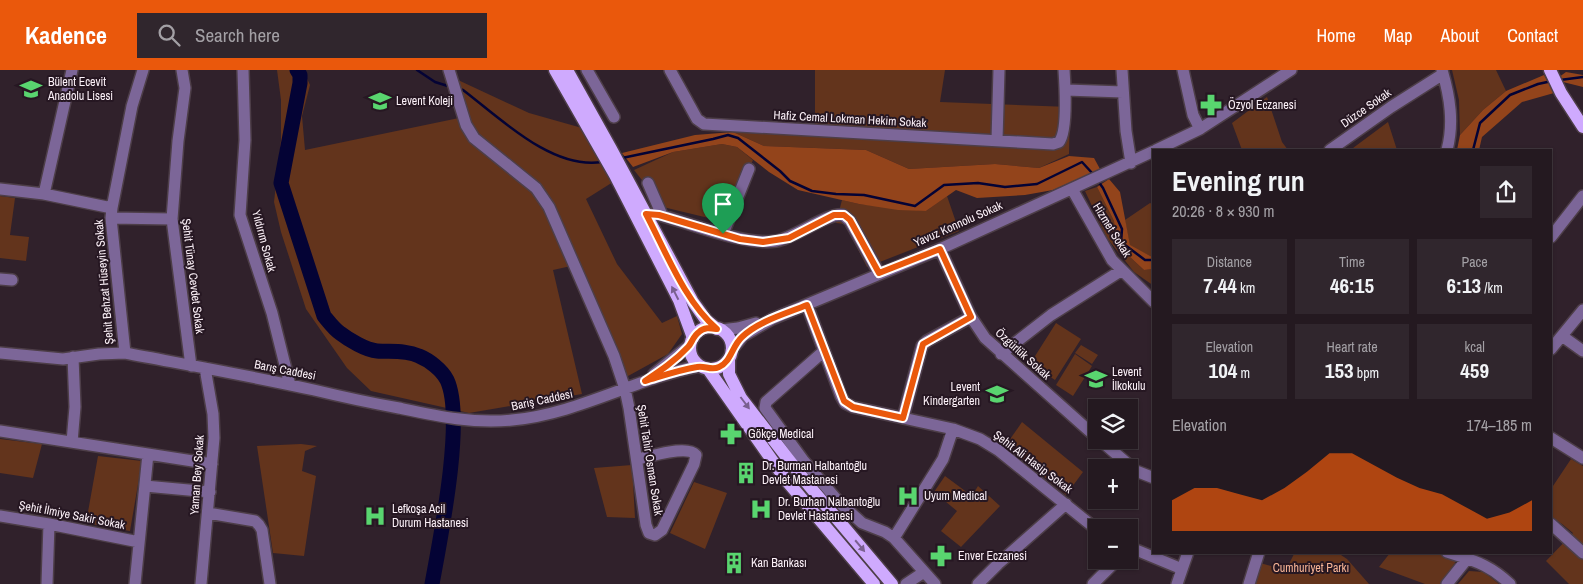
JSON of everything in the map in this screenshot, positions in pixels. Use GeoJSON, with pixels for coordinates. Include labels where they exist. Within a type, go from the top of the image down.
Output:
{"type":"FeatureCollection","features":[{"type":"Feature","properties":{"kind":"main road"},"geometry":{"type":"LineString","coordinates":[[556,70],[620,175],[679,300],[692,341],[692,357],[704,367],[786,480],[874,584]]}},
{"type":"Feature","properties":{"kind":"main road"},"geometry":{"type":"LineString","coordinates":[[567,70],[606,150]]}},
{"type":"Feature","properties":{"kind":"main road"},"geometry":{"type":"LineString","coordinates":[[1550,70],[1561,93],[1583,127]]}},
{"type":"Feature","properties":{"kind":"main road"},"geometry":{"type":"LineString","coordinates":[[620,175],[646,214],[693,302],[706,320],[729,339],[729,374],[741,398],[811,488],[892,584]]}},
{"type":"Feature","properties":{"kind":"main road"},"geometry":{"type":"LineString","coordinates":[[692,341],[704,329],[719,329]]}},
{"type":"Feature","properties":{"kind":"main road"},"geometry":{"type":"LineString","coordinates":[[704,367],[720,367],[730,355]]}},
{"type":"Feature","properties":{"kind":"street"},"geometry":{"type":"LineString","coordinates":[[44,194],[72,70]]}},
{"type":"Feature","properties":{"kind":"street","name":"Şehit Behzat Hüseyin Sokak"},"geometry":{"type":"LineString","coordinates":[[125,353],[112,213],[132,106],[143,70]]}},
{"type":"Feature","properties":{"kind":"street","name":"Şehit Tünay Cevdet Sokak"},"geometry":{"type":"LineString","coordinates":[[182,70],[185,88],[178,141],[172,219],[191,366]]}},
{"type":"Feature","properties":{"kind":"street","name":"Yıldırım Sokak"},"geometry":{"type":"LineString","coordinates":[[243,70],[245,140],[240,215],[272,313],[290,385]]}},
{"type":"Feature","properties":{"kind":"street"},"geometry":{"type":"LineString","coordinates":[[587,70],[614,117]]}},
{"type":"Feature","properties":{"kind":"street","name":"Hafiz Cemal Lokman Hekim Sokak"},"geometry":{"type":"LineString","coordinates":[[670,70],[697,119],[704,124],[1053,144],[1059,142],[1064,133],[1066,90]]}},
{"type":"Feature","properties":{"kind":"street"},"geometry":{"type":"LineString","coordinates":[[995,70],[997,140]]}},
{"type":"Feature","properties":{"kind":"street"},"geometry":{"type":"LineString","coordinates":[[1064,70],[1066,90],[1123,92]]}},
{"type":"Feature","properties":{"kind":"street"},"geometry":{"type":"LineString","coordinates":[[1122,70],[1126,131],[1131,162]]}},
{"type":"Feature","properties":{"kind":"street"},"geometry":{"type":"LineString","coordinates":[[1183,70],[1194,115],[1200,129]]}},
{"type":"Feature","properties":{"kind":"street","name":"Yavuz Konnolu Sokak"},"geometry":{"type":"LineString","coordinates":[[1159,149],[1200,129],[1291,70]]}},
{"type":"Feature","properties":{"kind":"street"},"geometry":{"type":"LineString","coordinates":[[1442,72],[1449,98],[1451,118],[1447,149]]}},
{"type":"Feature","properties":{"kind":"street","name":"Düzce Sokak"},"geometry":{"type":"LineString","coordinates":[[1331,149],[1442,72]]}},
{"type":"Feature","properties":{"kind":"street","name":"Şehit Tahir Osman Sokak"},"geometry":{"type":"LineString","coordinates":[[451,75],[466,125],[474,138],[536,188],[549,207],[614,356],[625,389],[646,525],[650,534],[656,535],[662,530],[694,464],[696,456],[694,452],[684,450],[637,460]]}},
{"type":"Feature","properties":{"kind":"street","name":"Yavuz Konnolu Sokak"},"geometry":{"type":"LineString","coordinates":[[719,329],[738,328],[772,319],[807,305],[879,273],[940,249],[1152,152]]}},
{"type":"Feature","properties":{"kind":"street"},"geometry":{"type":"LineString","coordinates":[[723,234],[749,169]]}},
{"type":"Feature","properties":{"kind":"street"},"geometry":{"type":"LineString","coordinates":[[648,183],[662,216]]}},
{"type":"Feature","properties":{"kind":"street","name":"Şehit Behzat Hüseyin Sokak"},"geometry":{"type":"LineString","coordinates":[[0,189],[44,194],[112,213]]}},
{"type":"Feature","properties":{"kind":"street","name":"Hizmet Sokak"},"geometry":{"type":"LineString","coordinates":[[1072,189],[1108,255],[1152,300]]}},
{"type":"Feature","properties":{"kind":"street"},"geometry":{"type":"LineString","coordinates":[[1552,235],[1583,196]]}},
{"type":"Feature","properties":{"kind":"street"},"geometry":{"type":"LineString","coordinates":[[112,213],[172,219]]}},
{"type":"Feature","properties":{"kind":"street"},"geometry":{"type":"LineString","coordinates":[[646,214],[662,216],[750,241],[774,242],[794,236],[834,215],[842,214],[850,220],[879,273]]}},
{"type":"Feature","properties":{"kind":"street","name":"Özgürlük Sokak"},"geometry":{"type":"LineString","coordinates":[[940,249],[971,317],[984,338],[1088,430]]}},
{"type":"Feature","properties":{"kind":"street"},"geometry":{"type":"LineString","coordinates":[[1001,354],[1052,315],[1122,270]]}},
{"type":"Feature","properties":{"kind":"street"},"geometry":{"type":"LineString","coordinates":[[0,279],[12,280]]}},
{"type":"Feature","properties":{"kind":"street","name":"Şehit Ali Hasip Sokak"},"geometry":{"type":"LineString","coordinates":[[807,305],[841,396],[847,405],[953,429],[973,436],[993,446],[1088,522]]}},
{"type":"Feature","properties":{"kind":"street"},"geometry":{"type":"LineString","coordinates":[[1552,348],[1583,310]]}},
{"type":"Feature","properties":{"kind":"street"},"geometry":{"type":"LineString","coordinates":[[903,418],[923,344],[971,317]]}},
{"type":"Feature","properties":{"kind":"street","name":"Yavuz Konnolu Sokak"},"geometry":{"type":"LineString","coordinates":[[730,355],[743,336],[772,319]]}},
{"type":"Feature","properties":{"kind":"street"},"geometry":{"type":"LineString","coordinates":[[1562,336],[1583,351]]}},
{"type":"Feature","properties":{"kind":"street","name":"Bariş Caddesi"},"geometry":{"type":"LineString","coordinates":[[645,381],[670,363],[692,341]]}},
{"type":"Feature","properties":{"kind":"street"},"geometry":{"type":"LineString","coordinates":[[824,351],[766,402],[765,408],[803,460],[838,501],[862,523],[885,532],[894,538],[935,584]]}},
{"type":"Feature","properties":{"kind":"street","name":"Barış Caddesi"},"geometry":{"type":"LineString","coordinates":[[0,353],[63,358],[125,353],[440,417]]}},
{"type":"Feature","properties":{"kind":"street"},"geometry":{"type":"LineString","coordinates":[[72,442],[75,407],[73,357]]}},
{"type":"Feature","properties":{"kind":"street","name":"Bariş Caddesi"},"geometry":{"type":"LineString","coordinates":[[440,417],[469,421],[512,420],[537,417],[579,406],[680,370],[704,367]]}},
{"type":"Feature","properties":{"kind":"street","name":"Yaman Bey Sokak"},"geometry":{"type":"LineString","coordinates":[[201,584],[210,492],[214,424],[205,368]]}},
{"type":"Feature","properties":{"kind":"street"},"geometry":{"type":"LineString","coordinates":[[894,538],[943,460],[953,429]]}},
{"type":"Feature","properties":{"kind":"street"},"geometry":{"type":"LineString","coordinates":[[0,431],[212,464]]}},
{"type":"Feature","properties":{"kind":"street"},"geometry":{"type":"LineString","coordinates":[[1552,439],[1583,458]]}},
{"type":"Feature","properties":{"kind":"street"},"geometry":{"type":"LineString","coordinates":[[1110,449],[1136,471],[1152,476]]}},
{"type":"Feature","properties":{"kind":"street"},"geometry":{"type":"LineString","coordinates":[[135,584],[148,454]]}},
{"type":"Feature","properties":{"kind":"street"},"geometry":{"type":"LineString","coordinates":[[145,486],[210,492]]}},
{"type":"Feature","properties":{"kind":"street"},"geometry":{"type":"LineString","coordinates":[[978,584],[1066,504]]}},
{"type":"Feature","properties":{"kind":"street"},"geometry":{"type":"LineString","coordinates":[[208,513],[252,521],[259,525],[270,584]]}},
{"type":"Feature","properties":{"kind":"street","name":"Şehit İlmiye Sakir Sokak"},"geometry":{"type":"LineString","coordinates":[[0,516],[139,542]]}},
{"type":"Feature","properties":{"kind":"street"},"geometry":{"type":"LineString","coordinates":[[48,584],[49,524]]}},
{"type":"Feature","properties":{"kind":"street"},"geometry":{"type":"LineString","coordinates":[[1552,525],[1583,553]]}},
{"type":"Feature","properties":{"kind":"street"},"geometry":{"type":"LineString","coordinates":[[1138,552],[1182,569]]}},
{"type":"Feature","properties":{"kind":"street"},"geometry":{"type":"LineString","coordinates":[[1177,584],[1187,554]]}},
{"type":"Feature","properties":{"kind":"street"},"geometry":{"type":"LineString","coordinates":[[1249,584],[1258,554]]}},
{"type":"Feature","properties":{"kind":"street"},"geometry":{"type":"LineString","coordinates":[[1453,554],[1492,568],[1510,584]]}},
{"type":"Feature","properties":{"kind":"street"},"geometry":{"type":"LineString","coordinates":[[1447,584],[1467,559]]}},
{"type":"Feature","properties":{"kind":"street"},"geometry":{"type":"LineString","coordinates":[[1093,584],[1109,569]]}},
{"type":"Feature","properties":{"kind":"street"},"geometry":{"type":"LineString","coordinates":[[906,584],[924,572]]}},
{"type":"Feature","properties":{"kind":"green space"},"geometry":{"type":"Polygon","coordinates":[[[277,70],[303,70],[310,85],[302,116],[305,150],[459,118],[458,80],[529,113],[582,128],[613,182],[586,199],[617,264],[662,323],[677,316],[682,334],[668,354],[619,381],[571,266],[553,270],[582,394],[469,413],[371,391],[347,368],[306,309],[281,232],[274,202],[281,140],[281,100],[277,70]]]}},
{"type":"Feature","properties":{"kind":"green space"},"geometry":{"type":"Polygon","coordinates":[[[815,70],[945,70],[940,102],[1070,107],[1069,154],[1039,168],[995,164],[909,169],[866,150],[764,146],[733,132],[815,135],[815,70]]]}},
{"type":"Feature","properties":{"kind":"green space"},"geometry":{"type":"Polygon","coordinates":[[[1452,70],[1496,70],[1506,91],[1483,110],[1460,135],[1459,100],[1452,70]]]}},
{"type":"Feature","properties":{"kind":"green space"},"geometry":{"type":"Polygon","coordinates":[[[1267,97],[1282,142],[1287,149],[1242,149],[1232,123],[1267,97]]]}},
{"type":"Feature","properties":{"kind":"green space"},"geometry":{"type":"Polygon","coordinates":[[[1388,122],[1397,149],[1354,149],[1388,122]]]}},
{"type":"Feature","properties":{"kind":"green space"},"geometry":{"type":"Polygon","coordinates":[[[722,144],[737,147],[753,160],[725,222],[663,207],[634,170],[673,152],[722,144]]]}},
{"type":"Feature","properties":{"kind":"green space"},"geometry":{"type":"Polygon","coordinates":[[[1097,187],[1114,221],[1117,245],[1144,270],[1152,269],[1152,285],[1134,272],[1107,238],[1085,191],[1097,187]]]}},
{"type":"Feature","properties":{"kind":"green space"},"geometry":{"type":"Polygon","coordinates":[[[0,196],[15,198],[10,235],[29,237],[26,261],[0,258],[0,196]]]}},
{"type":"Feature","properties":{"kind":"green space"},"geometry":{"type":"Polygon","coordinates":[[[947,196],[959,231],[867,267],[845,224],[836,223],[842,200],[859,204],[926,211],[947,196]]]}},
{"type":"Feature","properties":{"kind":"green space"},"geometry":{"type":"Polygon","coordinates":[[[1150,203],[1152,204],[1152,257],[1130,246],[1125,220],[1150,203]]]}},
{"type":"Feature","properties":{"kind":"green space"},"geometry":{"type":"Polygon","coordinates":[[[1056,323],[1081,339],[1055,380],[1030,364],[1056,323]]]}},
{"type":"Feature","properties":{"kind":"green space"},"geometry":{"type":"Polygon","coordinates":[[[1081,345],[1098,355],[1092,364],[1075,353],[1081,345]]]}},
{"type":"Feature","properties":{"kind":"green space"},"geometry":{"type":"Polygon","coordinates":[[[1075,354],[1092,366],[1073,396],[1056,385],[1075,354]]]}},
{"type":"Feature","properties":{"kind":"green space"},"geometry":{"type":"Polygon","coordinates":[[[1022,422],[1083,472],[1066,495],[1006,445],[1022,422]]]}},
{"type":"Feature","properties":{"kind":"green space"},"geometry":{"type":"Polygon","coordinates":[[[0,439],[42,444],[33,478],[0,473],[0,439]]]}},
{"type":"Feature","properties":{"kind":"green space"},"geometry":{"type":"Polygon","coordinates":[[[301,444],[317,446],[305,451],[302,471],[316,476],[304,556],[273,553],[257,446],[301,444]]]}},
{"type":"Feature","properties":{"kind":"green space"},"geometry":{"type":"Polygon","coordinates":[[[98,456],[142,461],[130,531],[86,523],[98,456]]]}},
{"type":"Feature","properties":{"kind":"green space"},"geometry":{"type":"Polygon","coordinates":[[[1571,459],[1583,466],[1583,584],[1569,584],[1546,561],[1573,533],[1552,518],[1553,486],[1571,459]]]}},
{"type":"Feature","properties":{"kind":"green space"},"geometry":{"type":"Polygon","coordinates":[[[632,465],[635,518],[607,517],[594,468],[632,465]]]}},
{"type":"Feature","properties":{"kind":"green space"},"geometry":{"type":"Polygon","coordinates":[[[945,476],[972,496],[978,486],[1000,506],[961,547],[941,531],[957,511],[934,492],[945,476]]]}},
{"type":"Feature","properties":{"kind":"green space"},"geometry":{"type":"Polygon","coordinates":[[[694,482],[727,493],[705,549],[670,533],[694,482]]]}},
{"type":"Feature","properties":{"kind":"green space","name":"Cumhuriyet Parkı"},"geometry":{"type":"Polygon","coordinates":[[[1294,554],[1340,554],[1347,559],[1369,584],[1254,584],[1260,563],[1286,570],[1294,554]]]}},
{"type":"Feature","properties":{"kind":"green space"},"geometry":{"type":"Polygon","coordinates":[[[1389,554],[1461,554],[1440,584],[1425,584],[1379,567],[1389,554]]]}},
{"type":"Feature","properties":{"kind":"green space"},"geometry":{"type":"Polygon","coordinates":[[[1469,571],[1484,572],[1499,584],[1458,584],[1469,571]]]}},
{"type":"Feature","properties":{"kind":"shaded area"},"geometry":{"type":"Polygon","coordinates":[[[1566,72],[1583,75],[1583,87],[1555,80],[1566,72]]]}},
{"type":"Feature","properties":{"kind":"shaded area"},"geometry":{"type":"Polygon","coordinates":[[[1544,75],[1554,93],[1522,102],[1482,137],[1479,149],[1457,149],[1460,135],[1483,110],[1506,91],[1544,75]]]}},
{"type":"Feature","properties":{"kind":"shaded area"},"geometry":{"type":"Polygon","coordinates":[[[733,132],[764,146],[866,150],[909,169],[995,164],[1039,168],[1069,156],[1094,158],[1100,169],[1053,190],[1025,195],[977,198],[956,190],[926,211],[898,210],[859,204],[798,190],[769,172],[737,147],[722,144],[673,152],[633,167],[622,153],[695,135],[733,132]]]}},
{"type":"Feature","properties":{"kind":"shaded area"},"geometry":{"type":"Polygon","coordinates":[[[1109,179],[1120,192],[1130,245],[1152,257],[1152,269],[1144,270],[1117,245],[1114,221],[1097,187],[1109,179]]]}},
{"type":"Feature","properties":{"kind":"waterway"},"geometry":{"type":"LineString","coordinates":[[297,70],[300,75],[300,83],[281,183],[324,316],[348,339],[363,347],[377,351],[409,353],[427,360],[445,376],[452,398],[452,450],[449,480],[432,584]]}},
{"type":"Feature","properties":{"kind":"waterway"},"geometry":{"type":"LineString","coordinates":[[417,70],[435,82],[451,87]]}},
{"type":"Feature","properties":{"kind":"waterway"},"geometry":{"type":"LineString","coordinates":[[1560,80],[1583,77]]}},
{"type":"Feature","properties":{"kind":"waterway"},"geometry":{"type":"LineString","coordinates":[[1473,149],[1480,123],[1510,95],[1538,84],[1552,81]]}},
{"type":"Feature","properties":{"kind":"waterway"},"geometry":{"type":"LineString","coordinates":[[459,89],[463,90],[528,140],[546,150],[564,158],[583,162],[602,162]]}},
{"type":"Feature","properties":{"kind":"waterway"},"geometry":{"type":"LineString","coordinates":[[622,158],[728,135],[738,138],[790,181],[812,191],[864,195],[915,206],[944,185],[978,183],[1005,187],[1037,184],[1082,162],[1093,174]]}},
{"type":"Feature","properties":{"kind":"waterway"},"geometry":{"type":"LineString","coordinates":[[1098,181],[1122,229],[1121,242],[1145,260],[1152,260]]}},
{"type":"Feature","properties":{"kind":"place","name":"Bülent Ecevit Anadolu Lisesi"},"geometry":{"type":"Point","coordinates":[31,89]}},
{"type":"Feature","properties":{"kind":"place","name":"Levent Koleji"},"geometry":{"type":"Point","coordinates":[380,101]}},
{"type":"Feature","properties":{"kind":"place","name":"Özyol Eczanesi"},"geometry":{"type":"Point","coordinates":[1211,105]}},
{"type":"Feature","properties":{"kind":"place","name":"Levent İlkokulu"},"geometry":{"type":"Point","coordinates":[1096,379]}},
{"type":"Feature","properties":{"kind":"place","name":"Levent Kindergarten"},"geometry":{"type":"Point","coordinates":[997,394]}},
{"type":"Feature","properties":{"kind":"place","name":"Gökçe Medical"},"geometry":{"type":"Point","coordinates":[731,434]}},
{"type":"Feature","properties":{"kind":"place","name":"Dr. Burman Halbantoğlu Devlet Mastanesi"},"geometry":{"type":"Point","coordinates":[746,473]}},
{"type":"Feature","properties":{"kind":"place","name":"Uyum Medical"},"geometry":{"type":"Point","coordinates":[908,496]}},
{"type":"Feature","properties":{"kind":"place","name":"Dr. Burhan Nalbantoğlu Devlet Hastanesi"},"geometry":{"type":"Point","coordinates":[761,509]}},
{"type":"Feature","properties":{"kind":"place","name":"Lefkoşa Acil Durum Hastanesi"},"geometry":{"type":"Point","coordinates":[375,516]}},
{"type":"Feature","properties":{"kind":"place","name":"Enver Eczanesi"},"geometry":{"type":"Point","coordinates":[941,556]}},
{"type":"Feature","properties":{"kind":"place","name":"Kan Bankası"},"geometry":{"type":"Point","coordinates":[734,563]}},
{"type":"Feature","properties":{"kind":"route"},"geometry":{"type":"LineString","coordinates":[[646,214],[659,215],[723,234],[750,241],[774,242],[794,236],[834,215],[844,215],[850,220],[879,273],[940,249],[971,317],[923,344],[903,418],[847,405],[841,396],[807,305],[754,328],[739,340],[731,351],[729,359],[720,367],[708,369],[700,366],[645,381],[681,354],[690,345],[697,332],[710,328],[717,329],[706,320],[693,302],[646,214]]}}]}
